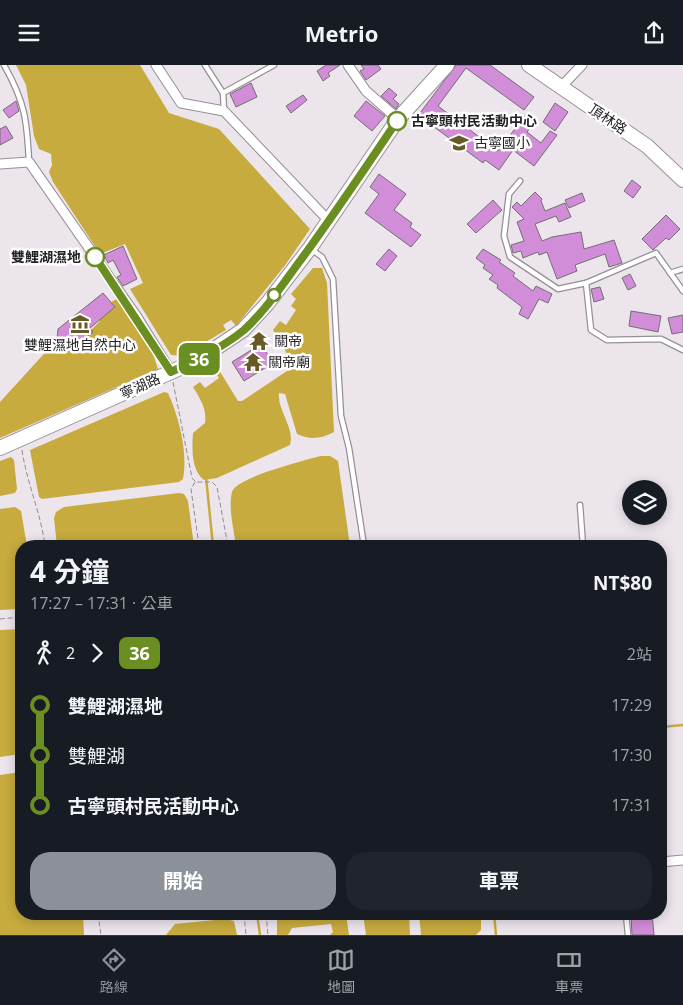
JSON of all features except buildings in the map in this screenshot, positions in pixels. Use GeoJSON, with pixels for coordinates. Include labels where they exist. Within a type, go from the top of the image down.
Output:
{"type":"FeatureCollection","features":[{"type":"Feature","properties":{"kind":"main road","name":"寧湖路"},"geometry":{"type":"LineString","coordinates":[[0,448],[171,372],[212,352],[243,330],[267,304],[310,248],[398,119],[447,65]]}},
{"type":"Feature","properties":{"kind":"main road","name":"頂林路"},"geometry":{"type":"LineString","coordinates":[[528,65],[648,146],[683,180]]}},
{"type":"Feature","properties":{"kind":"street"},"geometry":{"type":"LineString","coordinates":[[156,65],[181,103],[224,111],[329,221]]}},
{"type":"Feature","properties":{"kind":"street"},"geometry":{"type":"LineString","coordinates":[[348,65],[366,91],[398,119]]}},
{"type":"Feature","properties":{"kind":"street"},"geometry":{"type":"LineString","coordinates":[[561,87],[582,65]]}},
{"type":"Feature","properties":{"kind":"street"},"geometry":{"type":"LineString","coordinates":[[0,164],[30,162],[137,317],[171,372]]}},
{"type":"Feature","properties":{"kind":"street"},"geometry":{"type":"LineString","coordinates":[[667,861],[683,860]]}},
{"type":"Feature","properties":{"kind":"lane"},"geometry":{"type":"LineString","coordinates":[[4,65],[19,91],[27,123],[30,162]]}},
{"type":"Feature","properties":{"kind":"lane"},"geometry":{"type":"LineString","coordinates":[[205,65],[223,93],[224,111]]}},
{"type":"Feature","properties":{"kind":"lane"},"geometry":{"type":"LineString","coordinates":[[223,93],[274,65]]}},
{"type":"Feature","properties":{"kind":"lane"},"geometry":{"type":"LineString","coordinates":[[520,181],[509,194],[504,236],[510,257],[558,289],[586,283],[656,253],[683,291]]}},
{"type":"Feature","properties":{"kind":"lane"},"geometry":{"type":"LineString","coordinates":[[310,248],[322,257],[332,279],[341,416],[349,447],[363,540]]}},
{"type":"Feature","properties":{"kind":"lane"},"geometry":{"type":"LineString","coordinates":[[670,273],[683,269]]}},
{"type":"Feature","properties":{"kind":"lane"},"geometry":{"type":"LineString","coordinates":[[586,283],[591,330],[607,340],[661,339],[683,350]]}},
{"type":"Feature","properties":{"kind":"lane"},"geometry":{"type":"LineString","coordinates":[[580,505],[583,540]]}},
{"type":"Feature","properties":{"kind":"lane"},"geometry":{"type":"LineString","coordinates":[[627,920],[628,935]]}},
{"type":"Feature","properties":{"kind":"path"},"geometry":{"type":"LineString","coordinates":[[171,372],[192,478],[196,482],[214,483],[219,492],[227,540]]}},
{"type":"Feature","properties":{"kind":"path"},"geometry":{"type":"LineString","coordinates":[[20,439],[27,481],[41,521],[44,540]]}},
{"type":"Feature","properties":{"kind":"path"},"geometry":{"type":"LineString","coordinates":[[196,482],[191,489],[198,540]]}},
{"type":"Feature","properties":{"kind":"path"},"geometry":{"type":"LineString","coordinates":[[0,619],[15,618]]}},
{"type":"Feature","properties":{"kind":"path"},"geometry":{"type":"LineString","coordinates":[[99,920],[101,935]]}},
{"type":"Feature","properties":{"kind":"path"},"geometry":{"type":"LineString","coordinates":[[245,920],[246,935]]}},
{"type":"Feature","properties":{"kind":"path"},"geometry":{"type":"LineString","coordinates":[[267,920],[268,935]]}},
{"type":"Feature","properties":{"kind":"shaded area"},"geometry":{"type":"Polygon","coordinates":[[[16,65],[140,65],[169,113],[219,129],[310,229],[286,264],[236,326],[231,320],[223,325],[226,330],[182,356],[171,355],[130,289],[143,283],[125,244],[100,254],[53,182],[49,172],[52,165],[51,154],[39,149],[34,136],[26,85],[16,65]]]}},
{"type":"Feature","properties":{"kind":"shaded area"},"geometry":{"type":"Polygon","coordinates":[[[313,268],[322,268],[327,283],[334,432],[316,438],[297,434],[285,394],[279,393],[279,400],[290,432],[290,445],[217,478],[204,480],[197,471],[192,445],[193,433],[205,423],[205,413],[193,387],[200,382],[205,388],[219,378],[215,372],[219,370],[238,401],[242,401],[290,369],[293,364],[273,330],[280,321],[286,325],[296,310],[291,306],[296,299],[291,294],[313,268]]]}},
{"type":"Feature","properties":{"kind":"shaded area"},"geometry":{"type":"Polygon","coordinates":[[[117,299],[153,354],[158,369],[0,438],[0,402],[53,344],[56,342],[56,349],[76,351],[77,344],[100,321],[99,319],[114,306],[111,302],[117,299]]]}},
{"type":"Feature","properties":{"kind":"shaded area"},"geometry":{"type":"Polygon","coordinates":[[[164,392],[168,393],[182,435],[183,479],[179,482],[42,499],[39,497],[30,450],[164,392]]]}},
{"type":"Feature","properties":{"kind":"shaded area"},"geometry":{"type":"Polygon","coordinates":[[[320,456],[330,456],[338,461],[349,540],[235,540],[231,498],[236,486],[257,475],[320,456]]]}},
{"type":"Feature","properties":{"kind":"shaded area"},"geometry":{"type":"Polygon","coordinates":[[[11,457],[14,460],[17,489],[15,493],[0,496],[0,461],[11,457]]]}},
{"type":"Feature","properties":{"kind":"shaded area"},"geometry":{"type":"Polygon","coordinates":[[[179,493],[184,494],[188,501],[193,540],[56,540],[54,518],[56,512],[64,507],[179,493]]]}},
{"type":"Feature","properties":{"kind":"shaded area"},"geometry":{"type":"Polygon","coordinates":[[[15,507],[21,511],[26,540],[15,540],[15,609],[0,610],[0,509],[15,507]]]}},
{"type":"Feature","properties":{"kind":"shaded area"},"geometry":{"type":"Polygon","coordinates":[[[15,629],[15,755],[0,757],[0,630],[15,629]]]}},
{"type":"Feature","properties":{"kind":"shaded area"},"geometry":{"type":"Polygon","coordinates":[[[15,773],[15,920],[83,920],[84,935],[0,935],[0,775],[15,773]]]}},
{"type":"Feature","properties":{"kind":"shaded area"},"geometry":{"type":"Polygon","coordinates":[[[230,920],[234,921],[237,935],[166,935],[175,924],[230,920]]]}},
{"type":"Feature","properties":{"kind":"shaded area"},"geometry":{"type":"Polygon","coordinates":[[[277,920],[347,920],[349,935],[330,935],[333,932],[331,924],[292,928],[288,935],[277,935],[277,920]]]}},
{"type":"Feature","properties":{"kind":"shaded area"},"geometry":{"type":"Polygon","coordinates":[[[364,920],[409,920],[410,935],[366,935],[364,920]]]}},
{"type":"Feature","properties":{"kind":"shaded area"},"geometry":{"type":"Polygon","coordinates":[[[420,920],[481,920],[481,930],[476,935],[421,935],[420,920]]]}},
{"type":"Feature","properties":{"kind":"waterway"},"geometry":{"type":"LineString","coordinates":[[206,477],[212,540]]}},
{"type":"Feature","properties":{"kind":"waterway"},"geometry":{"type":"LineString","coordinates":[[667,726],[683,725]]}},
{"type":"Feature","properties":{"kind":"waterway"},"geometry":{"type":"LineString","coordinates":[[258,920],[260,935]]}},
{"type":"Feature","properties":{"kind":"waterway"},"geometry":{"type":"LineString","coordinates":[[495,920],[496,935]]}},
{"type":"Feature","properties":{"kind":"bus line","name":"36"},"geometry":{"type":"LineString","coordinates":[[95,257],[137,317],[171,372],[198,360],[243,330],[276,293],[329,221],[397,121]]}},
{"type":"Feature","properties":{"kind":"place","name":"古寧頭村民活動中心"},"geometry":{"type":"Point","coordinates":[397,121]}},
{"type":"Feature","properties":{"kind":"place","name":"古寧國小"},"geometry":{"type":"Point","coordinates":[459,143]}},
{"type":"Feature","properties":{"kind":"place","name":"雙鯉湖濕地"},"geometry":{"type":"Point","coordinates":[95,257]}},
{"type":"Feature","properties":{"kind":"place","name":"雙鯉濕地自然中心"},"geometry":{"type":"Point","coordinates":[80,324]}},
{"type":"Feature","properties":{"kind":"place","name":"關帝"},"geometry":{"type":"Point","coordinates":[259,341]}},
{"type":"Feature","properties":{"kind":"place","name":"關帝廟"},"geometry":{"type":"Point","coordinates":[253,362]}}]}
